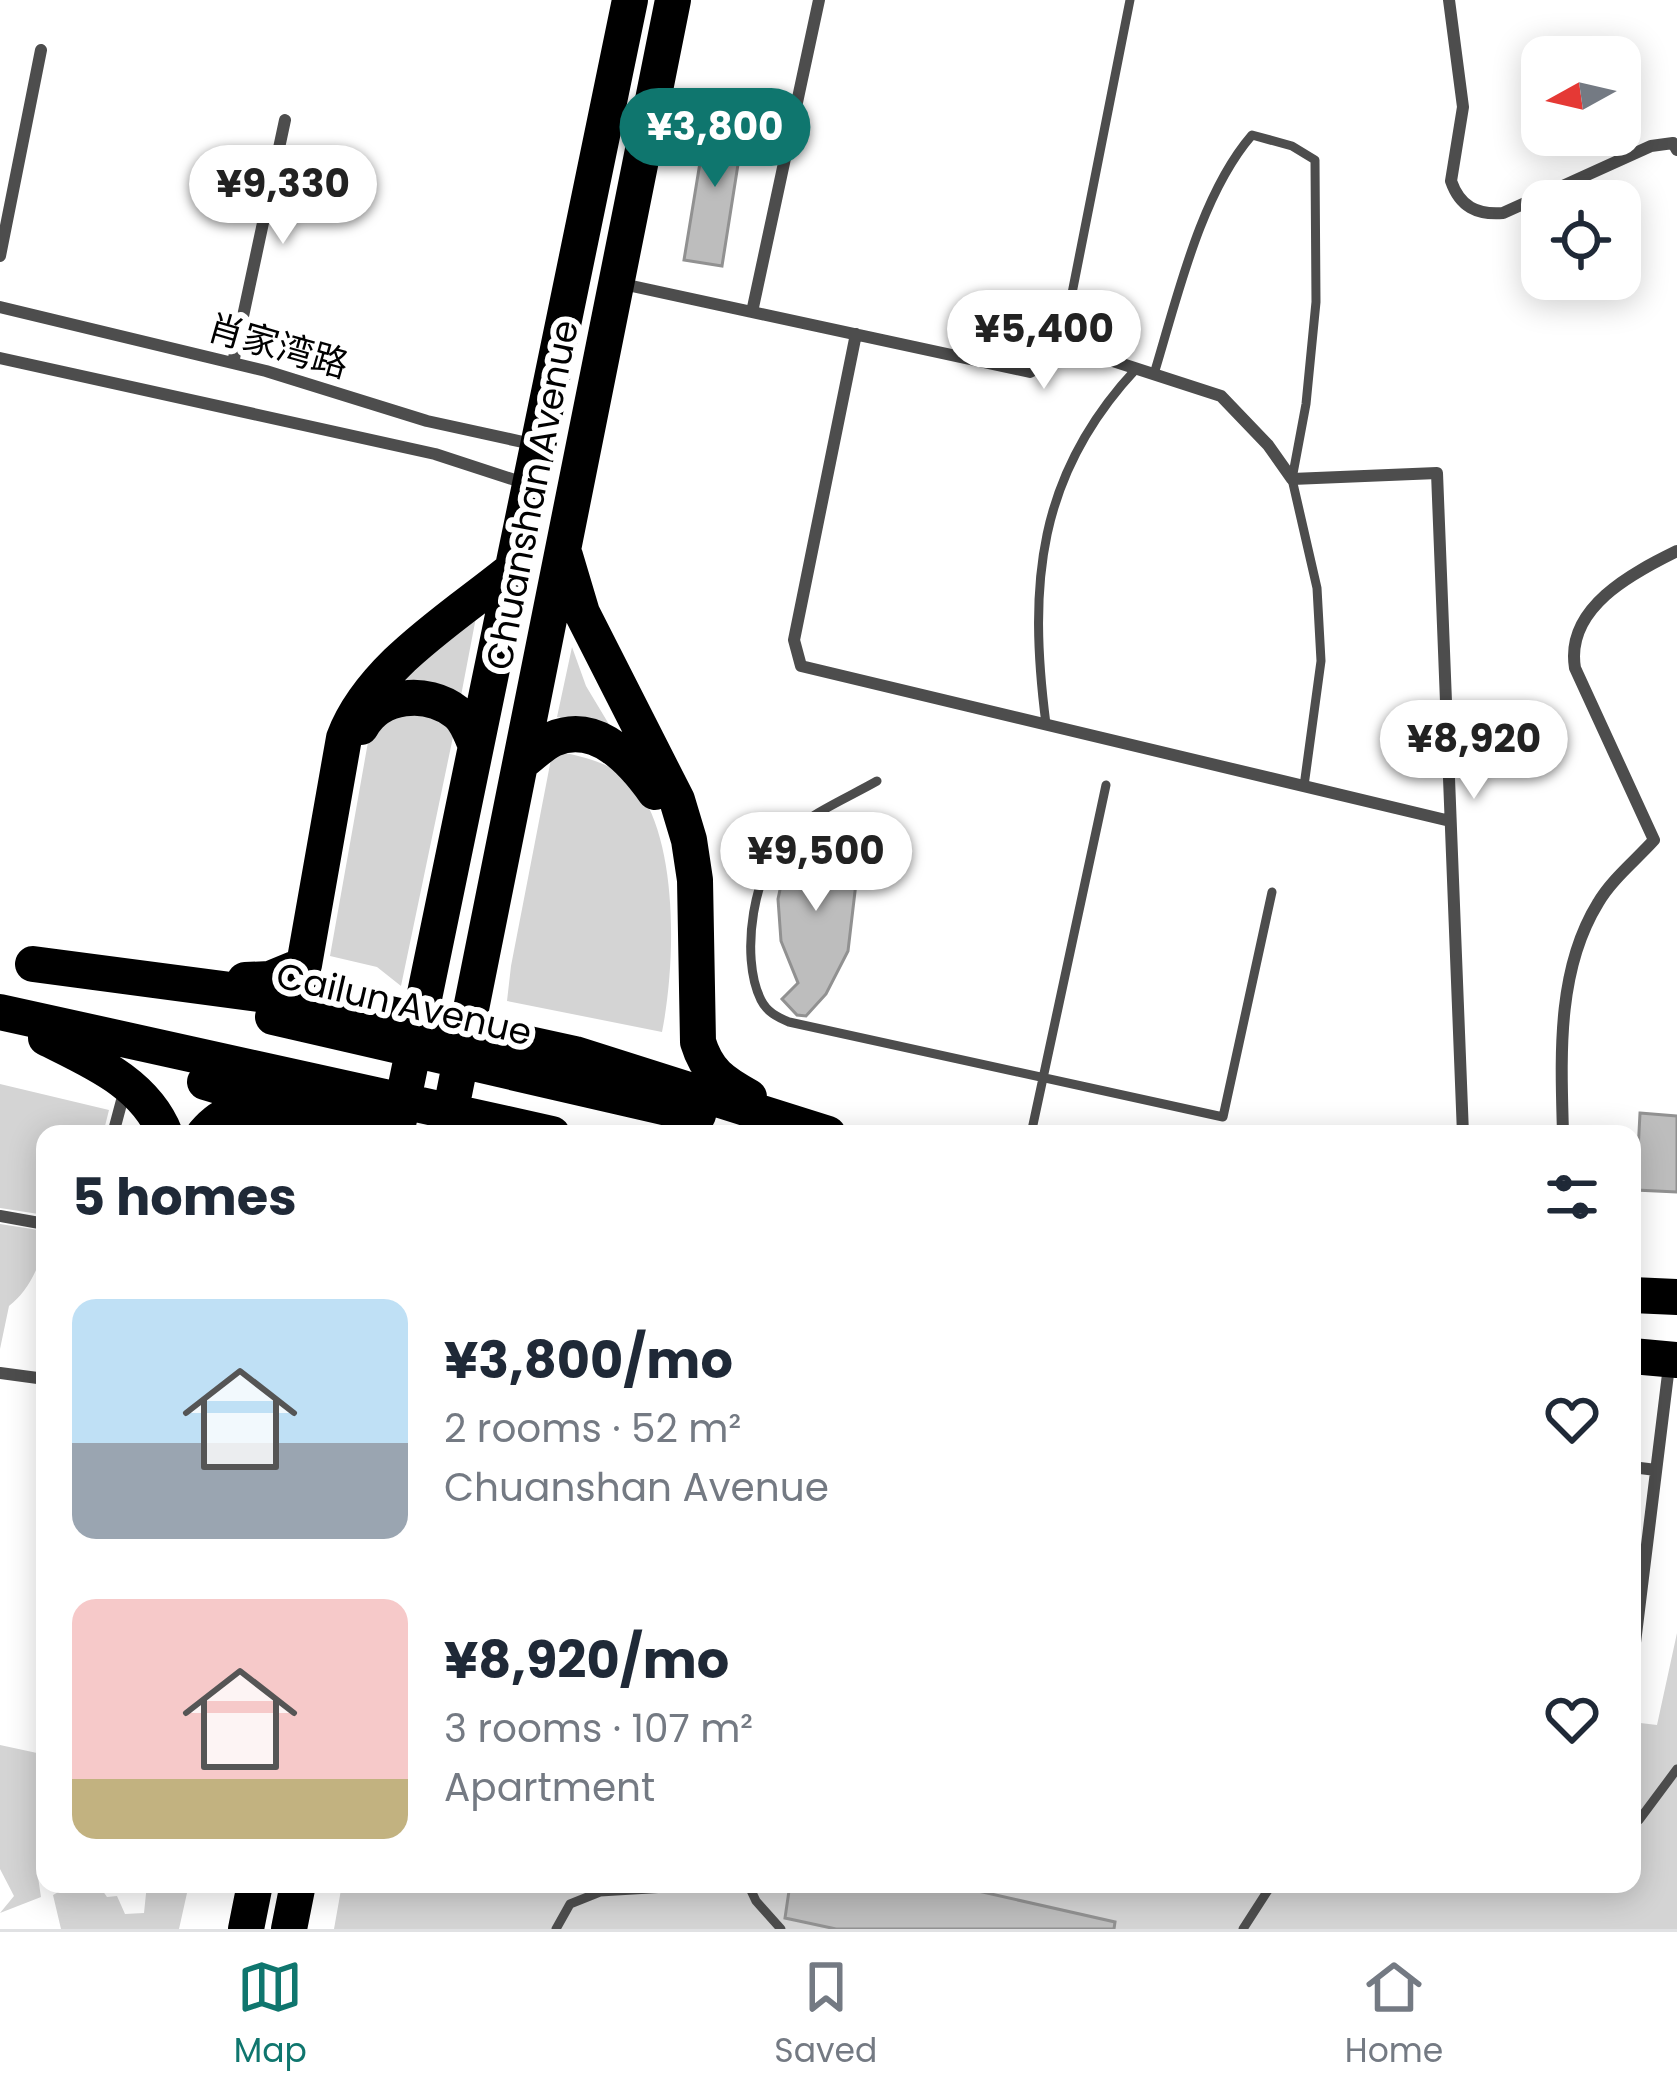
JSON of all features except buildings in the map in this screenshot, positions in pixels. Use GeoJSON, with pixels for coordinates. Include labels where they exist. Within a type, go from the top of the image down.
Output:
{"type":"FeatureCollection","features":[{"type":"Feature","properties":{"kind":"highway","name":"Chuanshan Avenue"},"geometry":{"type":"LineString","coordinates":[[399,1125],[414,1006],[476,746],[630,0]]}},
{"type":"Feature","properties":{"kind":"highway","name":"Chuanshan Avenue"},"geometry":{"type":"LineString","coordinates":[[448,1125],[673,0]]}},
{"type":"Feature","properties":{"kind":"highway"},"geometry":{"type":"LineString","coordinates":[[564,551],[583,613],[677,800],[689,840],[695,880],[698,1042],[704,1062],[717,1079],[787,1125]]}},
{"type":"Feature","properties":{"kind":"highway"},"geometry":{"type":"LineString","coordinates":[[167,982],[270,979],[304,965],[344,738],[355,709],[384,674],[514,568]]}},
{"type":"Feature","properties":{"kind":"highway"},"geometry":{"type":"LineString","coordinates":[[476,746],[461,714],[436,700],[384,702],[370,711],[361,727],[319,967],[323,978],[575,1054],[783,1125]]}},
{"type":"Feature","properties":{"kind":"highway"},"geometry":{"type":"LineString","coordinates":[[522,762],[552,740],[575,734],[614,747],[636,765],[656,792],[672,835],[682,885],[684,992],[674,1052],[660,1060],[575,1054]]}},
{"type":"Feature","properties":{"kind":"highway"},"geometry":{"type":"LineString","coordinates":[[16,960],[167,982],[414,1006]]}},
{"type":"Feature","properties":{"kind":"highway","name":"Cailun Avenue"},"geometry":{"type":"LineString","coordinates":[[16,960],[778,1125]]}},
{"type":"Feature","properties":{"kind":"highway"},"geometry":{"type":"LineString","coordinates":[[9,1020],[358,1125]]}},
{"type":"Feature","properties":{"kind":"highway"},"geometry":{"type":"LineString","coordinates":[[9,1020],[107,1069],[158,1114],[162,1125]]}},
{"type":"Feature","properties":{"kind":"highway"},"geometry":{"type":"LineString","coordinates":[[9,1020],[509,1125]]}},
{"type":"Feature","properties":{"kind":"highway"},"geometry":{"type":"LineString","coordinates":[[211,1125],[241,1108],[319,1116]]}},
{"type":"Feature","properties":{"kind":"highway"},"geometry":{"type":"LineString","coordinates":[[1641,1295],[1677,1297]]}},
{"type":"Feature","properties":{"kind":"highway"},"geometry":{"type":"LineString","coordinates":[[1641,1357],[1673,1360]]}},
{"type":"Feature","properties":{"kind":"highway"},"geometry":{"type":"LineString","coordinates":[[246,1929],[253,1893]]}},
{"type":"Feature","properties":{"kind":"highway"},"geometry":{"type":"LineString","coordinates":[[290,1929],[296,1893]]}},
{"type":"Feature","properties":{"kind":"street"},"geometry":{"type":"LineString","coordinates":[[752,312],[819,0]]}},
{"type":"Feature","properties":{"kind":"street"},"geometry":{"type":"LineString","coordinates":[[1449,0],[1462,107],[1451,182],[1468,208],[1503,213],[1651,146],[1673,142],[1677,150]]}},
{"type":"Feature","properties":{"kind":"street"},"geometry":{"type":"LineString","coordinates":[[0,256],[41,50]]}},
{"type":"Feature","properties":{"kind":"street"},"geometry":{"type":"LineString","coordinates":[[233,363],[285,120]]}},
{"type":"Feature","properties":{"kind":"street"},"geometry":{"type":"LineString","coordinates":[[617,283],[1030,372],[1076,349],[1221,396],[1268,445],[1292,479],[1437,473],[1463,1125]]}},
{"type":"Feature","properties":{"kind":"street","name":"肖家湾路"},"geometry":{"type":"LineString","coordinates":[[0,307],[233,363],[427,421],[539,446]]}},
{"type":"Feature","properties":{"kind":"street"},"geometry":{"type":"LineString","coordinates":[[856,334],[794,640],[801,666],[1450,820]]}},
{"type":"Feature","properties":{"kind":"street"},"geometry":{"type":"LineString","coordinates":[[0,358],[435,454],[531,485]]}},
{"type":"Feature","properties":{"kind":"street"},"geometry":{"type":"LineString","coordinates":[[1563,1125],[1561,1030],[1581,940],[1598,901],[1654,840],[1573,655],[1577,635],[1589,615],[1619,582],[1677,551]]}},
{"type":"Feature","properties":{"kind":"street"},"geometry":{"type":"LineString","coordinates":[[116,1125],[127,1084]]}},
{"type":"Feature","properties":{"kind":"street"},"geometry":{"type":"LineString","coordinates":[[0,1216],[36,1222]]}},
{"type":"Feature","properties":{"kind":"street"},"geometry":{"type":"LineString","coordinates":[[1641,1593],[1673,1360]]}},
{"type":"Feature","properties":{"kind":"street"},"geometry":{"type":"LineString","coordinates":[[0,1373],[36,1378]]}},
{"type":"Feature","properties":{"kind":"street"},"geometry":{"type":"LineString","coordinates":[[1641,1468],[1656,1470]]}},
{"type":"Feature","properties":{"kind":"lane"},"geometry":{"type":"LineString","coordinates":[[1059,359],[1130,0]]}},
{"type":"Feature","properties":{"kind":"lane"},"geometry":{"type":"LineString","coordinates":[[1154,374],[1193,243],[1239,150],[1252,135],[1292,146],[1315,160],[1316,302],[1306,404],[1292,479],[1317,588],[1321,661],[1304,786]]}},
{"type":"Feature","properties":{"kind":"lane"},"geometry":{"type":"LineString","coordinates":[[1046,724],[1037,609],[1043,549],[1058,491],[1100,407],[1136,369]]}},
{"type":"Feature","properties":{"kind":"lane"},"geometry":{"type":"LineString","coordinates":[[877,781],[790,832],[769,858],[754,903],[753,969],[761,1000],[773,1015],[789,1022],[1223,1117],[1272,892]]}},
{"type":"Feature","properties":{"kind":"lane"},"geometry":{"type":"LineString","coordinates":[[1033,1125],[1106,784]]}},
{"type":"Feature","properties":{"kind":"lane"},"geometry":{"type":"LineString","coordinates":[[1641,1817],[1677,1769]]}},
{"type":"Feature","properties":{"kind":"lane"},"geometry":{"type":"LineString","coordinates":[[556,1929],[570,1904],[598,1893]]}},
{"type":"Feature","properties":{"kind":"lane"},"geometry":{"type":"LineString","coordinates":[[752,1893],[781,1929]]}},
{"type":"Feature","properties":{"kind":"lane"},"geometry":{"type":"LineString","coordinates":[[1243,1929],[1266,1893]]}},
{"type":"Feature","properties":{"kind":"shaded area"},"geometry":{"type":"Polygon","coordinates":[[[477,612],[460,701],[441,685],[402,681],[477,612]]]}},
{"type":"Feature","properties":{"kind":"shaded area"},"geometry":{"type":"Polygon","coordinates":[[[572,647],[586,686],[610,726],[557,717],[572,647]]]}},
{"type":"Feature","properties":{"kind":"shaded area"},"geometry":{"type":"Polygon","coordinates":[[[431,714],[454,732],[401,986],[377,967],[330,956],[368,742],[392,715],[431,714]]]}},
{"type":"Feature","properties":{"kind":"shaded area"},"geometry":{"type":"Polygon","coordinates":[[[552,754],[614,769],[633,783],[653,816],[671,909],[670,975],[662,1032],[507,1001],[552,754]]]}},
{"type":"Feature","properties":{"kind":"shaded area"},"geometry":{"type":"Polygon","coordinates":[[[0,1084],[109,1110],[105,1125],[36,1125],[36,1214],[0,1208],[0,1084]]]}},
{"type":"Feature","properties":{"kind":"shaded area"},"geometry":{"type":"Polygon","coordinates":[[[0,1224],[36,1230],[36,1270],[9,1306],[0,1349],[0,1224]]]}},
{"type":"Feature","properties":{"kind":"shaded area"},"geometry":{"type":"Polygon","coordinates":[[[1677,1633],[1677,1929],[334,1929],[340,1893],[1641,1893],[1641,1723],[1657,1725],[1677,1633]]]}},
{"type":"Feature","properties":{"kind":"shaded area"},"geometry":{"type":"Polygon","coordinates":[[[0,1745],[36,1753],[36,1893],[41,1897],[0,1913],[14,1896],[0,1869],[0,1745]]]}},
{"type":"Feature","properties":{"kind":"shaded area"},"geometry":{"type":"Polygon","coordinates":[[[146,1893],[187,1893],[179,1929],[61,1929],[53,1895],[117,1896],[125,1914],[144,1913],[146,1893]]]}}]}
